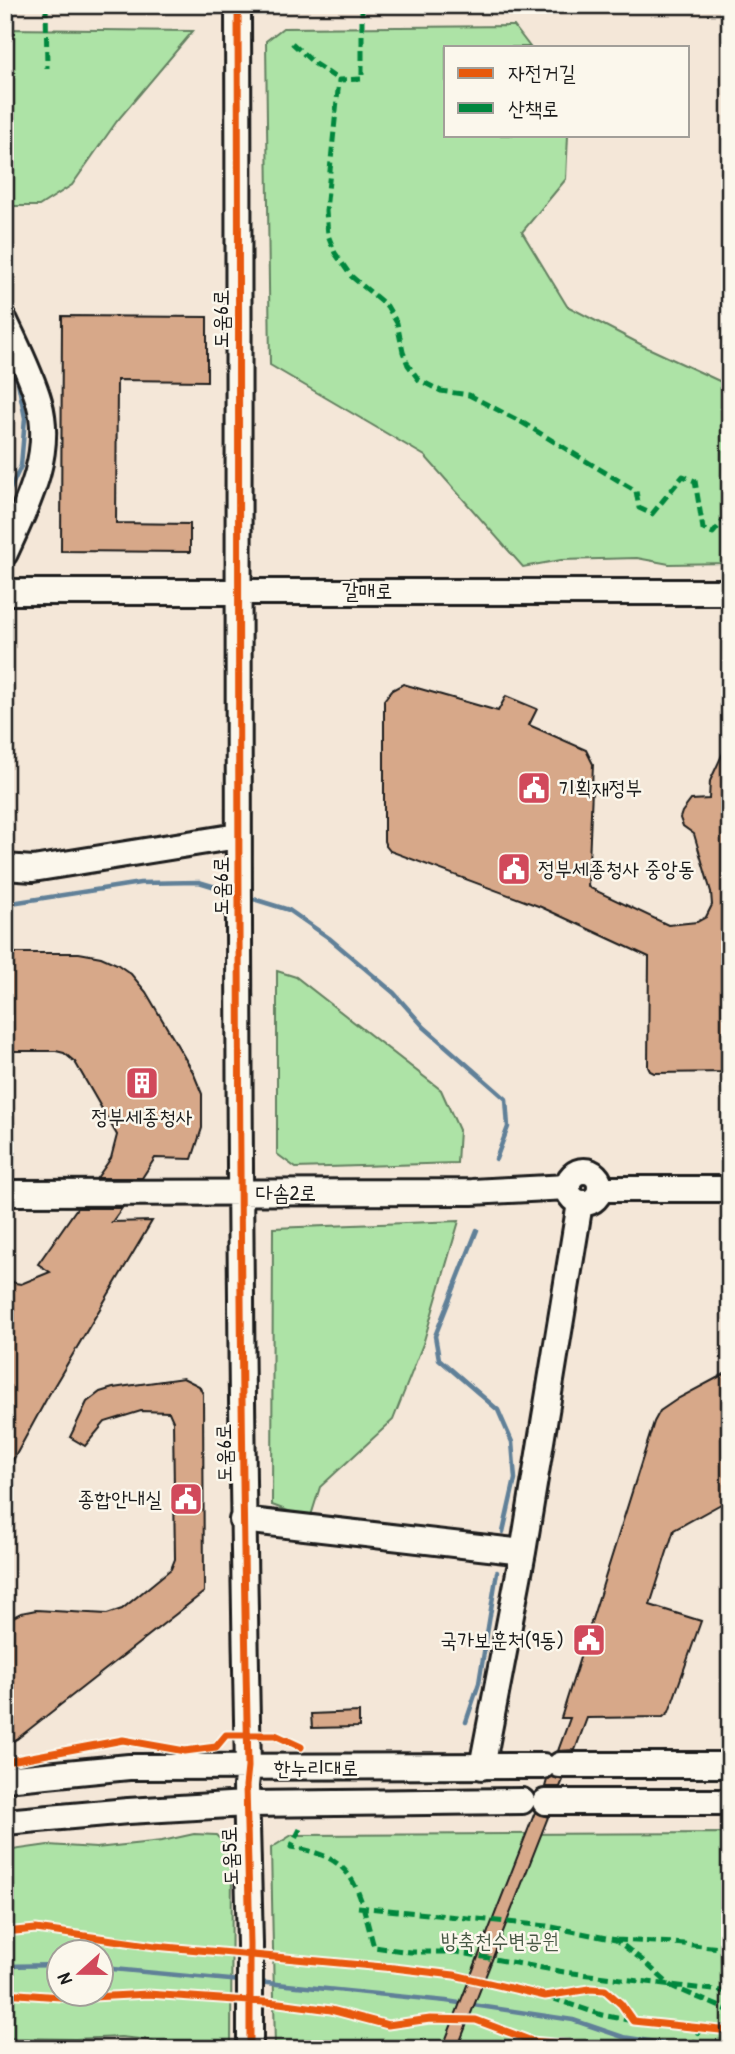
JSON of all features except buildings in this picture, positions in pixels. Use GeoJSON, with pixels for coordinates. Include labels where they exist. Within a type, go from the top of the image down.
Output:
{"type":"FeatureCollection","features":[{"type":"Feature","properties":{"kind":"street","name":"도움6로"},"geometry":{"type":"LineString","coordinates":[[238,5],[239,1193],[242,1520],[248,1767]]}},
{"type":"Feature","properties":{"kind":"street"},"geometry":{"type":"LineString","coordinates":[[5,321],[40,403],[43,440],[37,479],[5,553]]}},
{"type":"Feature","properties":{"kind":"street","name":"갈매로"},"geometry":{"type":"LineString","coordinates":[[5,592],[730,592]]}},
{"type":"Feature","properties":{"kind":"street"},"geometry":{"type":"LineString","coordinates":[[5,867],[33,869],[238,836]]}},
{"type":"Feature","properties":{"kind":"street"},"geometry":{"type":"LineString","coordinates":[[574,1195],[585,1204],[595,1199],[600,1189],[730,1189]]}},
{"type":"Feature","properties":{"kind":"street","name":"다솜2로"},"geometry":{"type":"LineString","coordinates":[[5,1193],[472,1192],[574,1195]]}},
{"type":"Feature","properties":{"kind":"street"},"geometry":{"type":"LineString","coordinates":[[482,1767],[523,1552],[574,1195]]}},
{"type":"Feature","properties":{"kind":"street"},"geometry":{"type":"LineString","coordinates":[[242,1520],[523,1552]]}},
{"type":"Feature","properties":{"kind":"street","name":"한누리대로"},"geometry":{"type":"LineString","coordinates":[[5,1779],[129,1767],[730,1765]]}},
{"type":"Feature","properties":{"kind":"street","name":"도움5로"},"geometry":{"type":"LineString","coordinates":[[248,1767],[246,1804],[250,2042]]}},
{"type":"Feature","properties":{"kind":"street","name":"한누리대로"},"geometry":{"type":"LineString","coordinates":[[5,1822],[246,1804],[730,1802]]}},
{"type":"Feature","properties":{"kind":"green space"},"geometry":{"type":"Polygon","coordinates":[[[514,26],[529,46],[444,46],[444,136],[568,136],[566,179],[522,232],[567,306],[730,386],[730,563],[669,564],[637,558],[561,560],[523,567],[425,456],[270,365],[266,41],[283,28],[514,26]]]}},
{"type":"Feature","properties":{"kind":"green space"},"geometry":{"type":"Polygon","coordinates":[[[5,29],[193,31],[117,121],[72,185],[39,206],[5,206],[5,29]]]}},
{"type":"Feature","properties":{"kind":"green space"},"geometry":{"type":"Polygon","coordinates":[[[277,971],[296,977],[441,1090],[459,1130],[457,1163],[296,1168],[277,1154],[277,971]]]}},
{"type":"Feature","properties":{"kind":"green space"},"geometry":{"type":"Polygon","coordinates":[[[459,1221],[423,1344],[393,1420],[320,1487],[310,1519],[272,1505],[273,1228],[459,1221]]]}},
{"type":"Feature","properties":{"kind":"green space","name":"방축천수변공원"},"geometry":{"type":"Polygon","coordinates":[[[730,1833],[730,2049],[275,2049],[271,1848],[292,1835],[730,1833]]]}},
{"type":"Feature","properties":{"kind":"green space"},"geometry":{"type":"Polygon","coordinates":[[[194,1834],[216,1835],[232,1851],[231,2049],[177,2049],[148,2040],[121,2037],[5,2038],[5,1851],[48,1845],[96,1848],[162,1841],[194,1834]]]}},
{"type":"Feature","properties":{"kind":"waterway"},"geometry":{"type":"LineString","coordinates":[[5,359],[18,382],[25,418],[21,466],[5,500]]}},
{"type":"Feature","properties":{"kind":"waterway"},"geometry":{"type":"LineString","coordinates":[[5,904],[140,883],[199,882],[232,892]]}},
{"type":"Feature","properties":{"kind":"waterway"},"geometry":{"type":"LineString","coordinates":[[247,897],[289,910],[329,938],[394,993],[424,1027],[506,1099],[508,1127],[496,1159]]}},
{"type":"Feature","properties":{"kind":"waterway"},"geometry":{"type":"LineString","coordinates":[[477,1230],[435,1336],[439,1359],[498,1410],[512,1442],[515,1479],[503,1532]]}},
{"type":"Feature","properties":{"kind":"waterway"},"geometry":{"type":"LineString","coordinates":[[466,1722],[479,1683],[497,1572]]}},
{"type":"Feature","properties":{"kind":"waterway"},"geometry":{"type":"LineString","coordinates":[[5,1966],[46,1965]]}},
{"type":"Feature","properties":{"kind":"waterway"},"geometry":{"type":"LineString","coordinates":[[116,1969],[241,1981]]}},
{"type":"Feature","properties":{"kind":"waterway"},"geometry":{"type":"LineString","coordinates":[[257,1982],[446,2001],[573,2020],[623,2037],[687,2047],[730,2048]]}},
{"type":"Feature","properties":{"kind":"marked path"},"geometry":{"type":"LineString","coordinates":[[46,5],[47,68]]}},
{"type":"Feature","properties":{"kind":"marked path"},"geometry":{"type":"LineString","coordinates":[[362,5],[362,79],[339,80],[326,211],[328,235],[335,253],[351,276],[387,306],[397,323],[408,365],[419,380],[441,391],[469,395],[523,423],[636,491],[639,508],[652,514],[683,476],[695,481],[703,529],[713,533],[730,513]]}},
{"type":"Feature","properties":{"kind":"marked path"},"geometry":{"type":"LineString","coordinates":[[292,43],[315,64],[339,80]]}},
{"type":"Feature","properties":{"kind":"marked path"},"geometry":{"type":"LineString","coordinates":[[300,1829],[291,1847],[330,1859],[352,1879],[364,1909],[374,1947],[410,1952],[456,1952],[564,1972],[730,1992]]}},
{"type":"Feature","properties":{"kind":"marked path"},"geometry":{"type":"LineString","coordinates":[[358,1907],[547,1926],[616,1940],[671,1986],[730,2011]]}},
{"type":"Feature","properties":{"kind":"marked path"},"geometry":{"type":"LineString","coordinates":[[616,1940],[730,1949]]}},
{"type":"Feature","properties":{"kind":"marked path"},"geometry":{"type":"LineString","coordinates":[[551,1998],[602,2015],[633,2021]]}},
{"type":"Feature","properties":{"kind":"marked path"},"geometry":{"type":"LineString","coordinates":[[693,2049],[700,2027]]}},
{"type":"Feature","properties":{"kind":"cycle path"},"geometry":{"type":"LineString","coordinates":[[238,5],[241,1327],[250,2049]]}},
{"type":"Feature","properties":{"kind":"cycle path"},"geometry":{"type":"LineString","coordinates":[[5,1762],[123,1740],[185,1751],[216,1747],[226,1735],[275,1735],[301,1747]]}},
{"type":"Feature","properties":{"kind":"cycle path"},"geometry":{"type":"LineString","coordinates":[[5,1932],[36,1929],[155,1946],[454,1975],[545,1996],[590,1989],[605,1990],[621,2004],[633,2021],[730,2031]]}},
{"type":"Feature","properties":{"kind":"cycle path"},"geometry":{"type":"LineString","coordinates":[[5,1993],[74,1998],[148,1994],[279,2003],[331,2010],[388,2025],[430,2019],[476,2020],[532,2041],[591,2049]]}},
{"type":"Feature","properties":{"kind":"place","name":"기획재정부"},"geometry":{"type":"Point","coordinates":[534,788]}},
{"type":"Feature","properties":{"kind":"place","name":"정부세종청사 중앙동"},"geometry":{"type":"Point","coordinates":[514,869]}},
{"type":"Feature","properties":{"kind":"place","name":"정부세종청사"},"geometry":{"type":"Point","coordinates":[142,1083]}},
{"type":"Feature","properties":{"kind":"place","name":"종합안내실"},"geometry":{"type":"Point","coordinates":[186,1499]}},
{"type":"Feature","properties":{"kind":"place","name":"국가보훈처(9동)"},"geometry":{"type":"Point","coordinates":[589,1640]}}]}
